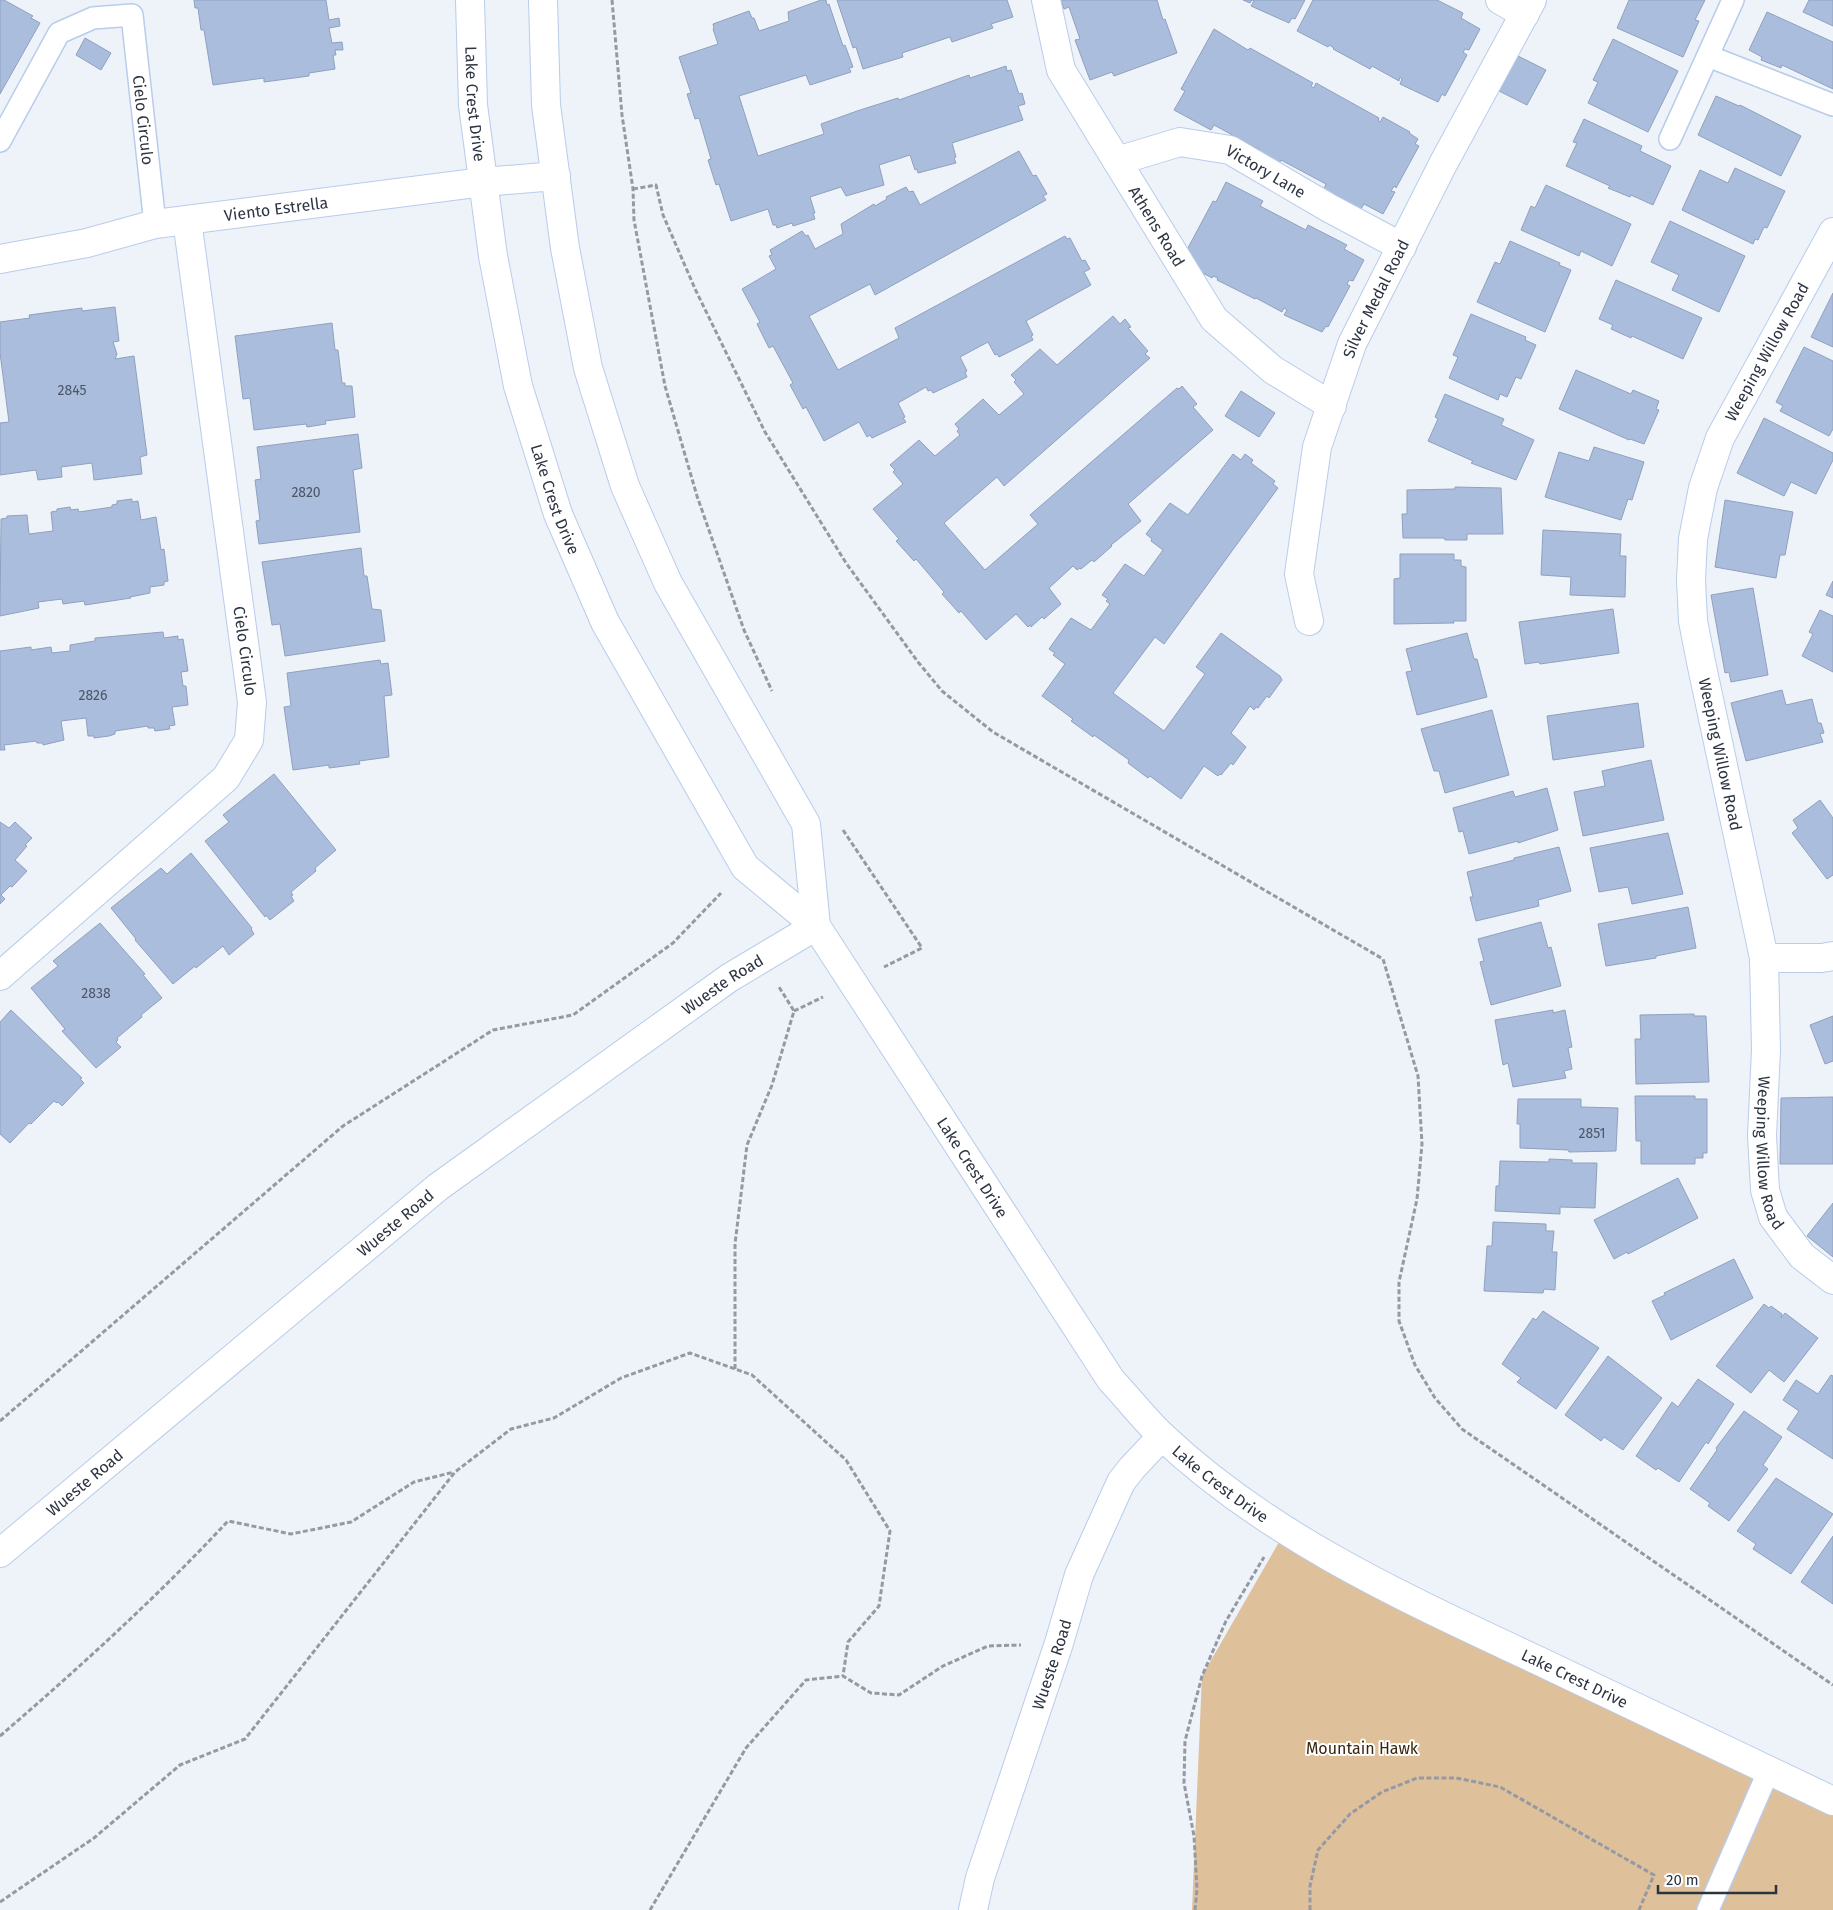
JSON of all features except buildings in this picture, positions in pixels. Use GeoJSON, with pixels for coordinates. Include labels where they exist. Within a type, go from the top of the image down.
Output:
{"type":"FeatureCollection","features":[{"type":"Feature","properties":{"kind":"street","name":"Lake Crest Drive"},"geometry":{"type":"LineString","coordinates":[[470,0],[473,106],[493,256],[518,386],[558,514],[605,622],[745,867],[816,926],[1111,1380],[1162,1436],[1230,1493],[1314,1548],[1407,1599],[1833,1801]]}},
{"type":"Feature","properties":{"kind":"street","name":"Lake Crest Drive"},"geometry":{"type":"LineString","coordinates":[[543,0],[546,105],[565,248],[588,368],[625,486],[668,583],[806,824],[816,926]]}},
{"type":"Feature","properties":{"kind":"street","name":"Athens Road"},"geometry":{"type":"LineString","coordinates":[[1046,0],[1061,70],[1214,319],[1273,370],[1332,406]]}},
{"type":"Feature","properties":{"kind":"street"},"geometry":{"type":"LineString","coordinates":[[1500,0],[1529,7]]}},
{"type":"Feature","properties":{"kind":"street","name":"Silver Medal Road"},"geometry":{"type":"LineString","coordinates":[[1309,621],[1299,574],[1317,447],[1352,344],[1443,164],[1529,7]]}},
{"type":"Feature","properties":{"kind":"street","name":"Victory Lane"},"geometry":{"type":"LineString","coordinates":[[1117,161],[1180,142],[1230,150],[1329,208],[1402,247]]}},
{"type":"Feature","properties":{"kind":"street","name":"Viento Estrella"},"geometry":{"type":"LineString","coordinates":[[0,259],[87,242],[155,224],[483,182],[556,176]]}},
{"type":"Feature","properties":{"kind":"street","name":"Cielo Circulo"},"geometry":{"type":"LineString","coordinates":[[0,976],[226,778],[249,740],[252,702],[187,220]]}},
{"type":"Feature","properties":{"kind":"street","name":"Weeping Willow Road"},"geometry":{"type":"LineString","coordinates":[[1833,232],[1720,438],[1703,488],[1693,539],[1691,580],[1693,621],[1764,958],[1766,1050],[1762,1136],[1765,1190],[1773,1217],[1802,1256],[1833,1280]]}},
{"type":"Feature","properties":{"kind":"street","name":"Wueste Road"},"geometry":{"type":"LineString","coordinates":[[0,1553],[438,1187],[729,978],[816,926]]}},
{"type":"Feature","properties":{"kind":"street"},"geometry":{"type":"LineString","coordinates":[[1764,958],[1822,958],[1833,956]]}},
{"type":"Feature","properties":{"kind":"street","name":"Wueste Road"},"geometry":{"type":"LineString","coordinates":[[973,1910],[980,1878],[1059,1643],[1079,1575],[1121,1482],[1162,1436]]}},
{"type":"Feature","properties":{"kind":"lane"},"geometry":{"type":"LineString","coordinates":[[1670,140],[1733,0]]}},
{"type":"Feature","properties":{"kind":"lane","name":"Cielo Circulo"},"geometry":{"type":"LineString","coordinates":[[0,141],[59,33],[93,18],[132,15],[155,224]]}},
{"type":"Feature","properties":{"kind":"lane"},"geometry":{"type":"LineString","coordinates":[[1708,56],[1833,105]]}},
{"type":"Feature","properties":{"kind":"lane"},"geometry":{"type":"LineString","coordinates":[[1708,1910],[1769,1770]]}},
{"type":"Feature","properties":{"kind":"path"},"geometry":{"type":"LineString","coordinates":[[612,0],[622,116],[634,220],[665,386],[697,496],[744,630],[776,698]]}},
{"type":"Feature","properties":{"kind":"path"},"geometry":{"type":"LineString","coordinates":[[632,190],[656,185],[663,215],[696,291],[765,432],[846,563],[918,662],[942,691],[993,732],[1383,959],[1418,1076],[1422,1144],[1416,1199],[1399,1282],[1400,1321],[1415,1365],[1435,1398],[1462,1429],[1833,1685]]}},
{"type":"Feature","properties":{"kind":"path"},"geometry":{"type":"LineString","coordinates":[[840,823],[848,839],[922,948],[853,982]]}},
{"type":"Feature","properties":{"kind":"path"},"geometry":{"type":"LineString","coordinates":[[0,1420],[343,1126],[493,1030],[573,1015],[673,943],[745,867]]}},
{"type":"Feature","properties":{"kind":"path"},"geometry":{"type":"LineString","coordinates":[[735,1368],[735,1244],[748,1145],[772,1085],[794,1011],[761,960]]}},
{"type":"Feature","properties":{"kind":"path"},"geometry":{"type":"LineString","coordinates":[[0,1902],[94,1838],[180,1765],[245,1739],[456,1472],[511,1429],[554,1418],[621,1378],[690,1354],[752,1375],[846,1460],[890,1531],[879,1606],[848,1642],[844,1676]]}},
{"type":"Feature","properties":{"kind":"path"},"geometry":{"type":"LineString","coordinates":[[0,1736],[62,1683],[178,1574],[228,1521],[291,1534],[351,1522],[414,1482],[456,1472]]}},
{"type":"Feature","properties":{"kind":"path"},"geometry":{"type":"LineString","coordinates":[[1195,1910],[1198,1889],[1194,1836],[1184,1783],[1185,1741],[1202,1676],[1226,1622],[1260,1562],[1286,1530]]}},
{"type":"Feature","properties":{"kind":"path"},"geometry":{"type":"LineString","coordinates":[[650,1910],[746,1748],[806,1680],[844,1676],[871,1693],[899,1695],[943,1666],[988,1646],[1059,1643]]}},
{"type":"Feature","properties":{"kind":"path"},"geometry":{"type":"LineString","coordinates":[[1310,1910],[1310,1886],[1318,1850],[1350,1814],[1382,1792],[1417,1778],[1456,1778],[1500,1787],[1654,1875],[1639,1910]]}},
{"type":"Feature","properties":{"kind":"green space","name":"Mountain Hawk"},"geometry":{"type":"Polygon","coordinates":[[[1286,1530],[1833,1800],[1833,1910],[1192,1910],[1202,1676],[1286,1530]]]}}]}
